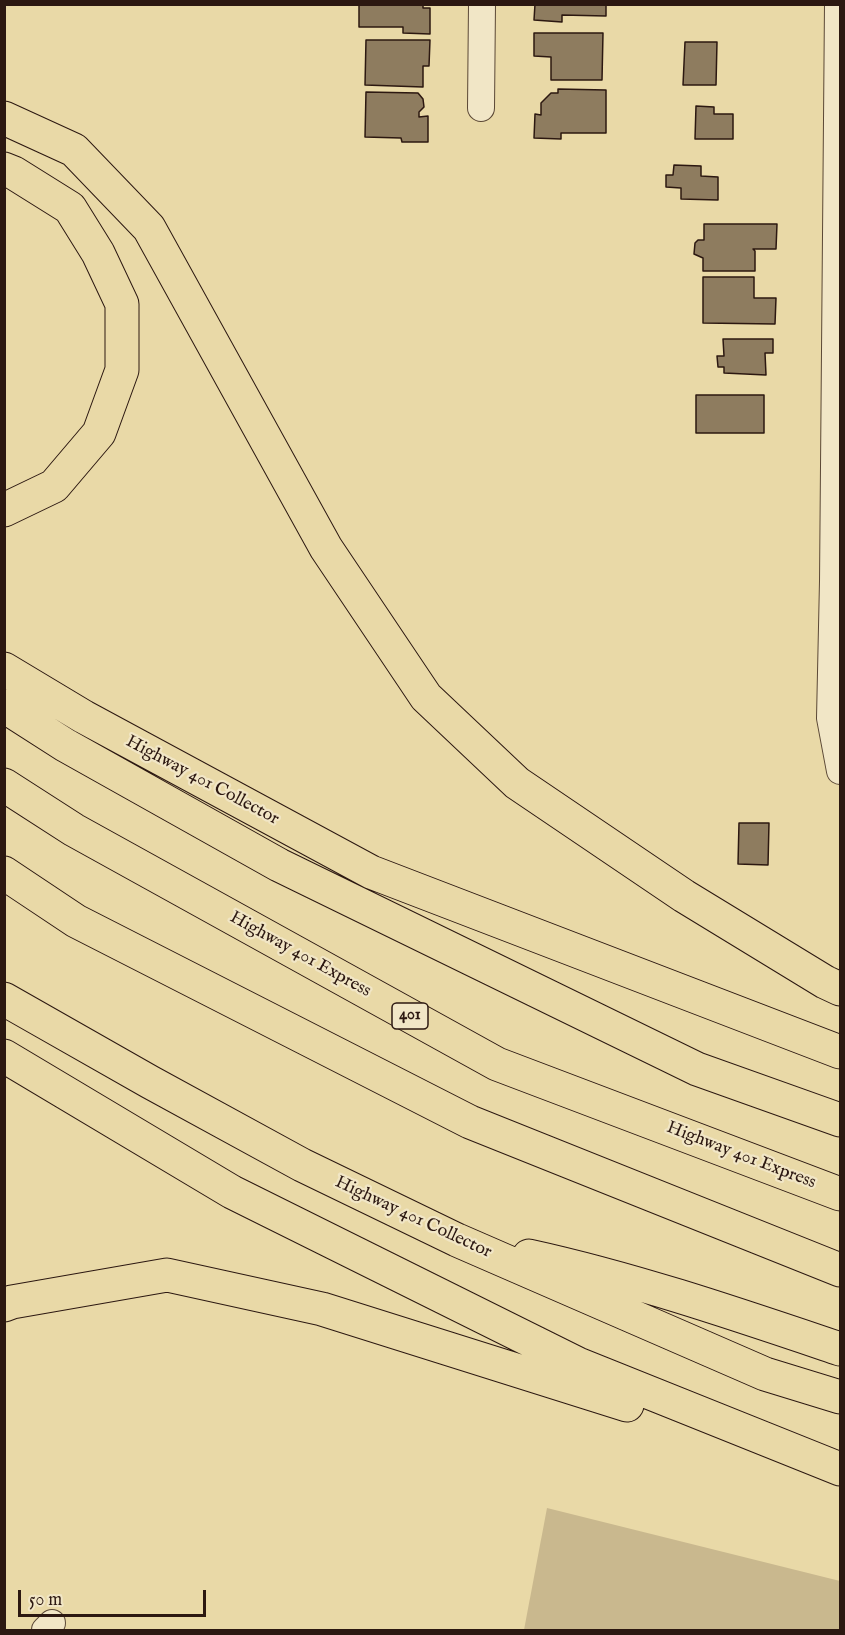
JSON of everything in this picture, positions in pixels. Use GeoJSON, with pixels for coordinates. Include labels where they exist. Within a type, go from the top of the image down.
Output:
{"type":"FeatureCollection","features":[{"type":"Feature","properties":{"kind":"highway"},"geometry":{"type":"LineString","coordinates":[[4,118],[74,150],[149,228],[326,548],[426,697],[517,783],[684,896],[840,989]]}},
{"type":"Feature","properties":{"kind":"highway"},"geometry":{"type":"LineString","coordinates":[[4,169],[70,208],[98,253],[122,304],[122,370],[99,433],[54,486],[4,510]]}},
{"type":"Feature","properties":{"kind":"highway","name":"Highway 401 Collector"},"geometry":{"type":"LineString","coordinates":[[4,669],[84,717],[371,872],[840,1053]]}},
{"type":"Feature","properties":{"kind":"highway"},"geometry":{"type":"LineString","coordinates":[[4,706],[66,745],[279,865],[697,1069],[840,1120]]}},
{"type":"Feature","properties":{"kind":"highway","name":"Highway 401 Express"},"geometry":{"type":"LineString","coordinates":[[4,785],[74,830],[497,1064],[840,1194]]}},
{"type":"Feature","properties":{"kind":"highway"},"geometry":{"type":"LineString","coordinates":[[4,873],[76,921],[470,1122],[840,1270]]}},
{"type":"Feature","properties":{"kind":"highway","name":"Highway 401 Collector"},"geometry":{"type":"LineString","coordinates":[[4,999],[302,1165],[457,1240],[765,1374],[840,1397]]}},
{"type":"Feature","properties":{"kind":"highway"},"geometry":{"type":"LineString","coordinates":[[4,1056],[232,1192],[567,1359],[840,1470]]}},
{"type":"Feature","properties":{"kind":"highway"},"geometry":{"type":"LineString","coordinates":[[457,1240],[577,1266],[727,1311],[840,1349]]}},
{"type":"Feature","properties":{"kind":"highway"},"geometry":{"type":"LineString","coordinates":[[4,1305],[167,1275],[322,1310],[840,1470]]}},
{"type":"Feature","properties":{"kind":"street"},"geometry":{"type":"LineString","coordinates":[[481,108],[482,4]]}},
{"type":"Feature","properties":{"kind":"street"},"geometry":{"type":"LineString","coordinates":[[838,4],[830,718],[840,771]]}},
{"type":"Feature","properties":{"kind":"shaded area"},"geometry":{"type":"Polygon","coordinates":[[[547,1508],[840,1581],[840,1630],[524,1630],[547,1508]]]}},
{"type":"Feature","properties":{"kind":"building"},"geometry":{"type":"Polygon","coordinates":[[[359,4],[423,4],[423,8],[430,8],[430,34],[403,33],[403,27],[359,27],[359,4]]]}},
{"type":"Feature","properties":{"kind":"building"},"geometry":{"type":"Polygon","coordinates":[[[535,4],[606,4],[606,16],[562,15],[562,22],[534,20],[535,4]]]}},
{"type":"Feature","properties":{"kind":"building"},"geometry":{"type":"Polygon","coordinates":[[[534,33],[603,33],[602,80],[551,80],[551,57],[534,56],[534,33]]]}},
{"type":"Feature","properties":{"kind":"building"},"geometry":{"type":"Polygon","coordinates":[[[366,40],[430,40],[429,66],[423,66],[423,87],[365,85],[366,40]]]}},
{"type":"Feature","properties":{"kind":"building"},"geometry":{"type":"Polygon","coordinates":[[[685,42],[717,42],[716,85],[683,85],[685,42]]]}},
{"type":"Feature","properties":{"kind":"building"},"geometry":{"type":"Polygon","coordinates":[[[558,89],[606,90],[606,133],[561,133],[561,139],[534,138],[535,114],[541,115],[541,103],[551,93],[558,93],[558,89]]]}},
{"type":"Feature","properties":{"kind":"building"},"geometry":{"type":"Polygon","coordinates":[[[366,92],[418,93],[423,99],[424,107],[419,112],[419,117],[428,116],[428,142],[402,142],[401,138],[365,137],[366,92]]]}},
{"type":"Feature","properties":{"kind":"building"},"geometry":{"type":"Polygon","coordinates":[[[696,106],[714,107],[714,114],[733,114],[733,139],[695,139],[696,106]]]}},
{"type":"Feature","properties":{"kind":"building"},"geometry":{"type":"Polygon","coordinates":[[[674,165],[701,166],[701,176],[718,177],[718,200],[681,199],[681,188],[666,187],[666,175],[673,175],[674,165]]]}},
{"type":"Feature","properties":{"kind":"building"},"geometry":{"type":"Polygon","coordinates":[[[704,224],[777,224],[776,249],[753,249],[755,251],[755,271],[703,271],[703,258],[694,254],[695,243],[698,240],[704,240],[704,224]]]}},
{"type":"Feature","properties":{"kind":"building"},"geometry":{"type":"Polygon","coordinates":[[[703,277],[754,277],[754,298],[776,298],[775,324],[703,323],[703,277]]]}},
{"type":"Feature","properties":{"kind":"building"},"geometry":{"type":"Polygon","coordinates":[[[723,339],[773,339],[773,353],[765,353],[766,375],[724,373],[724,367],[718,367],[717,356],[724,356],[723,339]]]}},
{"type":"Feature","properties":{"kind":"building"},"geometry":{"type":"Polygon","coordinates":[[[696,395],[764,395],[764,433],[696,433],[696,395]]]}},
{"type":"Feature","properties":{"kind":"building"},"geometry":{"type":"Polygon","coordinates":[[[739,823],[769,823],[768,865],[738,864],[739,823]]]}}]}
